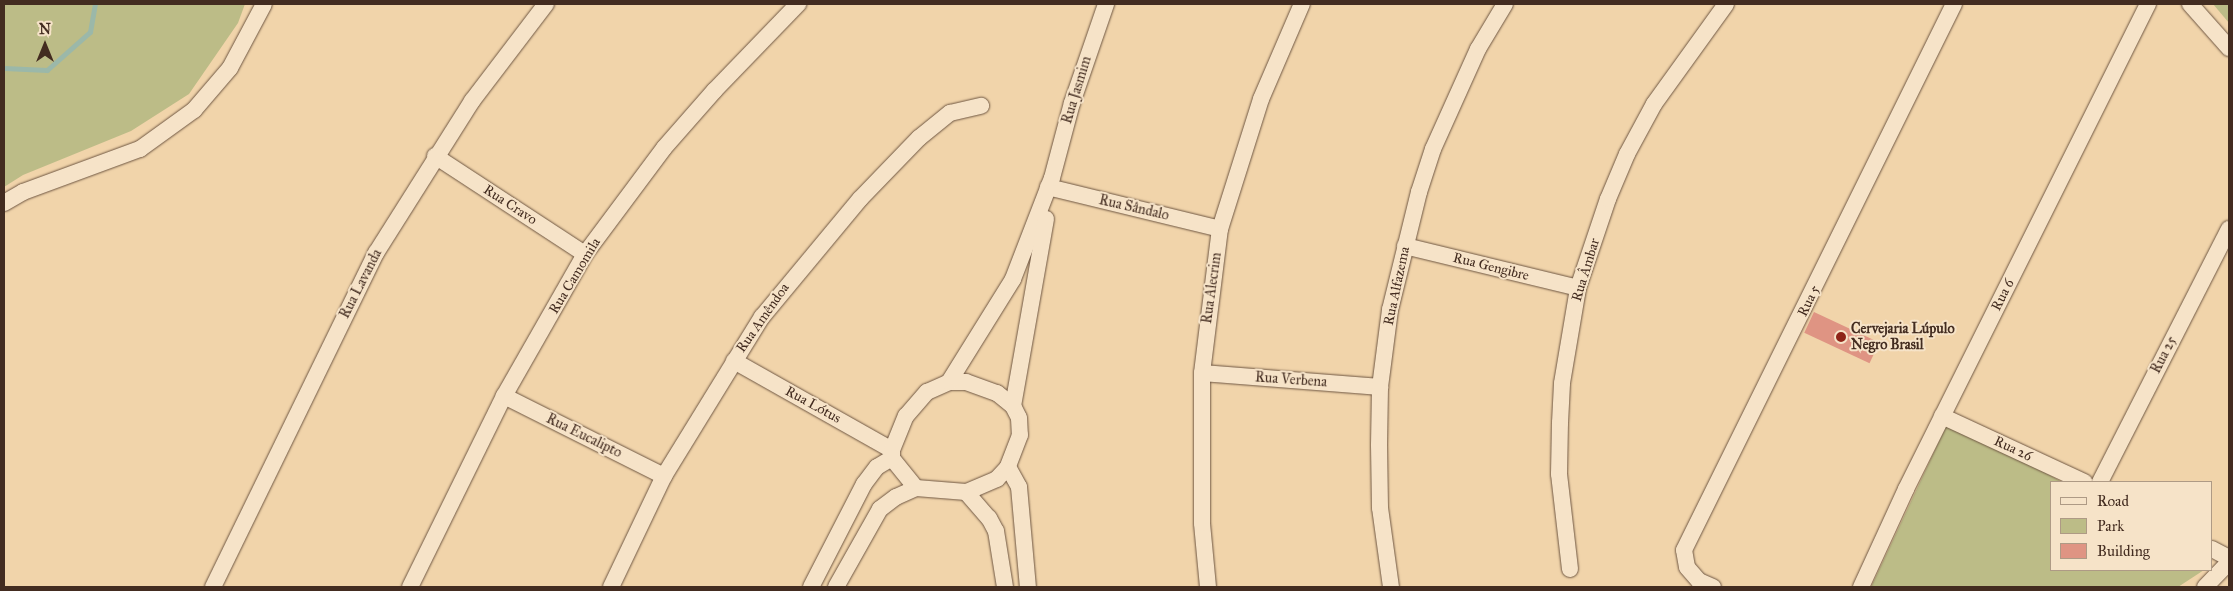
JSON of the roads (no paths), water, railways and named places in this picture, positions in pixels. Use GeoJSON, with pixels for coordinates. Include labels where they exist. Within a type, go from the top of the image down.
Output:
{"type":"FeatureCollection","features":[{"type":"Feature","properties":{"kind":"street"},"geometry":{"type":"LineString","coordinates":[[4,203],[23,192],[140,149],[194,110],[230,68],[264,4]]}},
{"type":"Feature","properties":{"kind":"street","name":"Rua Lavanda"},"geometry":{"type":"LineString","coordinates":[[213,587],[376,253],[435,156],[472,101],[546,4]]}},
{"type":"Feature","properties":{"kind":"street","name":"Rua Camomila"},"geometry":{"type":"LineString","coordinates":[[410,587],[504,396],[586,254],[664,148],[728,75],[798,4]]}},
{"type":"Feature","properties":{"kind":"street","name":"Rua Jasmim"},"geometry":{"type":"LineString","coordinates":[[1051,184],[1072,103],[1106,4]]}},
{"type":"Feature","properties":{"kind":"street","name":"Rua Alecrim"},"geometry":{"type":"LineString","coordinates":[[1208,587],[1202,523],[1202,373],[1220,228],[1261,99],[1302,4]]}},
{"type":"Feature","properties":{"kind":"street","name":"Rua Alfazema"},"geometry":{"type":"LineString","coordinates":[[1391,587],[1380,508],[1380,387],[1390,310],[1419,192],[1452,103],[1505,4]]}},
{"type":"Feature","properties":{"kind":"street","name":"Rua Âmbar"},"geometry":{"type":"LineString","coordinates":[[1570,569],[1559,474],[1560,423],[1562,384],[1578,288],[1608,199],[1627,154],[1654,104],[1726,4]]}},
{"type":"Feature","properties":{"kind":"street","name":"Rua 5"},"geometry":{"type":"LineString","coordinates":[[1713,587],[1699,580],[1687,568],[1684,550],[1954,4]]}},
{"type":"Feature","properties":{"kind":"street","name":"Rua 6"},"geometry":{"type":"LineString","coordinates":[[1861,587],[1942,416],[2148,4]]}},
{"type":"Feature","properties":{"kind":"street"},"geometry":{"type":"LineString","coordinates":[[2190,4],[2229,48]]}},
{"type":"Feature","properties":{"kind":"street","name":"Rua Amêndoa"},"geometry":{"type":"LineString","coordinates":[[611,587],[664,476],[734,361],[790,280],[860,199],[919,138],[950,113],[981,106]]}},
{"type":"Feature","properties":{"kind":"street","name":"Rua Cravo"},"geometry":{"type":"LineString","coordinates":[[435,156],[586,254]]}},
{"type":"Feature","properties":{"kind":"street"},"geometry":{"type":"LineString","coordinates":[[949,382],[1013,280],[1051,184]]}},
{"type":"Feature","properties":{"kind":"street"},"geometry":{"type":"LineString","coordinates":[[1013,406],[1051,184]]}},
{"type":"Feature","properties":{"kind":"street","name":"Rua Sândalo"},"geometry":{"type":"LineString","coordinates":[[1051,184],[1220,228]]}},
{"type":"Feature","properties":{"kind":"street","name":"Rua 25"},"geometry":{"type":"LineString","coordinates":[[2101,481],[2229,229]]}},
{"type":"Feature","properties":{"kind":"street","name":"Rua Gengibre"},"geometry":{"type":"LineString","coordinates":[[1405,246],[1578,288]]}},
{"type":"Feature","properties":{"kind":"street","name":"Rua Lótus"},"geometry":{"type":"LineString","coordinates":[[734,361],[892,454]]}},
{"type":"Feature","properties":{"kind":"street","name":"Rua Verbena"},"geometry":{"type":"LineString","coordinates":[[1202,373],[1380,387]]}},
{"type":"Feature","properties":{"kind":"street"},"geometry":{"type":"LineString","coordinates":[[811,587],[864,484],[877,467],[892,454],[906,416],[927,392],[949,382],[983,387],[997,393],[1013,406],[1019,418],[1020,435],[1008,467],[989,483],[966,492],[916,488],[896,497],[880,509],[836,587]]}},
{"type":"Feature","properties":{"kind":"street","name":"Rua Eucalipto"},"geometry":{"type":"LineString","coordinates":[[504,396],[664,476]]}},
{"type":"Feature","properties":{"kind":"street","name":"Rua 26"},"geometry":{"type":"LineString","coordinates":[[1942,416],[2082,481]]}},
{"type":"Feature","properties":{"kind":"street"},"geometry":{"type":"LineString","coordinates":[[892,454],[916,488]]}},
{"type":"Feature","properties":{"kind":"street"},"geometry":{"type":"LineString","coordinates":[[1008,467],[1019,487],[1028,587]]}},
{"type":"Feature","properties":{"kind":"street"},"geometry":{"type":"LineString","coordinates":[[966,492],[989,518],[996,531],[1005,587]]}},
{"type":"Feature","properties":{"kind":"street"},"geometry":{"type":"LineString","coordinates":[[2213,550],[2229,558]]}},
{"type":"Feature","properties":{"kind":"street"},"geometry":{"type":"LineString","coordinates":[[2205,587],[2229,562]]}},
{"type":"Feature","properties":{"kind":"waterway"},"geometry":{"type":"LineString","coordinates":[[4,68],[47,70],[90,32],[95,4]]}},
{"type":"Feature","properties":{"kind":"place","name":"Cervejaria Lúpulo Negro Brasil"},"geometry":{"type":"Point","coordinates":[1841,337]}}]}
